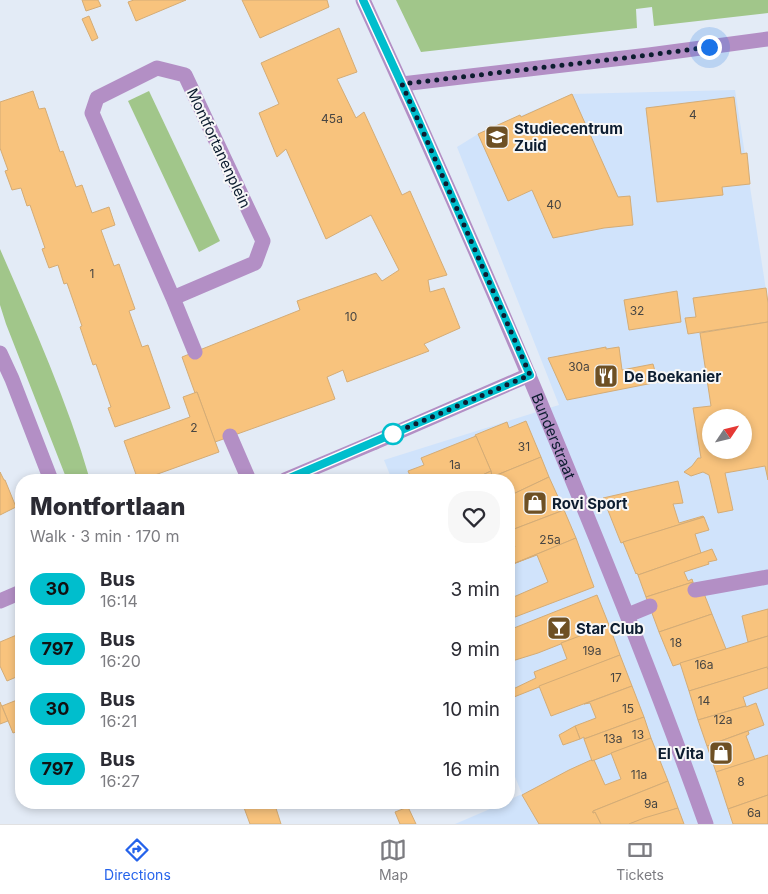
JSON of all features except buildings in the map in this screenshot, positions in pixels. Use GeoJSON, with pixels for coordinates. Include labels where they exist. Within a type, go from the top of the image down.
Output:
{"type":"FeatureCollection","features":[{"type":"Feature","properties":{"kind":"street","name":"Bunderstraat"},"geometry":{"type":"LineString","coordinates":[[363,0],[530,375],[628,615],[680,750],[706,824]]}},
{"type":"Feature","properties":{"kind":"street"},"geometry":{"type":"LineString","coordinates":[[402,84],[768,39]]}},
{"type":"Feature","properties":{"kind":"street","name":"Montfortanenplein"},"geometry":{"type":"LineString","coordinates":[[173,298],[255,263],[262,241],[185,75],[157,68],[96,98],[92,113],[195,352]]}},
{"type":"Feature","properties":{"kind":"street"},"geometry":{"type":"LineString","coordinates":[[0,353],[49,474]]}},
{"type":"Feature","properties":{"kind":"street"},"geometry":{"type":"LineString","coordinates":[[299,474],[530,375]]}},
{"type":"Feature","properties":{"kind":"street"},"geometry":{"type":"LineString","coordinates":[[230,436],[246,474]]}},
{"type":"Feature","properties":{"kind":"street"},"geometry":{"type":"LineString","coordinates":[[695,590],[768,577]]}},
{"type":"Feature","properties":{"kind":"street"},"geometry":{"type":"LineString","coordinates":[[0,601],[15,595]]}},
{"type":"Feature","properties":{"kind":"street"},"geometry":{"type":"LineString","coordinates":[[628,615],[650,606]]}},
{"type":"Feature","properties":{"kind":"shaded area"},"geometry":{"type":"Polygon","coordinates":[[[735,90],[768,303],[768,824],[455,824],[490,809],[515,809],[515,797],[522,794],[515,777],[515,474],[390,474],[384,460],[559,405],[457,147],[478,134],[572,94],[735,90]]]}},
{"type":"Feature","properties":{"kind":"green space"},"geometry":{"type":"Polygon","coordinates":[[[396,0],[768,0],[768,13],[654,26],[652,7],[636,9],[637,28],[421,52],[396,0]]]}},
{"type":"Feature","properties":{"kind":"green space"},"geometry":{"type":"Polygon","coordinates":[[[149,91],[220,241],[199,252],[128,101],[149,91]]]}},
{"type":"Feature","properties":{"kind":"green space"},"geometry":{"type":"Polygon","coordinates":[[[0,249],[60,392],[88,474],[65,474],[0,305],[0,249]]]}},
{"type":"Feature","properties":{"kind":"bus line","name":"30"},"geometry":{"type":"LineString","coordinates":[[299,474],[530,375],[416,115],[363,0]]}},
{"type":"Feature","properties":{"kind":"place","name":"Studiecentrum Zuid"},"geometry":{"type":"Point","coordinates":[497,137]}},
{"type":"Feature","properties":{"kind":"place","name":"De Boekanier"},"geometry":{"type":"Point","coordinates":[606,376]}},
{"type":"Feature","properties":{"kind":"place","name":"Rovi Sport"},"geometry":{"type":"Point","coordinates":[535,503]}},
{"type":"Feature","properties":{"kind":"place","name":"Star Club"},"geometry":{"type":"Point","coordinates":[559,628]}},
{"type":"Feature","properties":{"kind":"place","name":"El Vita"},"geometry":{"type":"Point","coordinates":[721,753]}},
{"type":"Feature","properties":{"kind":"route"},"geometry":{"type":"LineString","coordinates":[[393,434],[530,375],[402,84],[709,47]]}}]}
